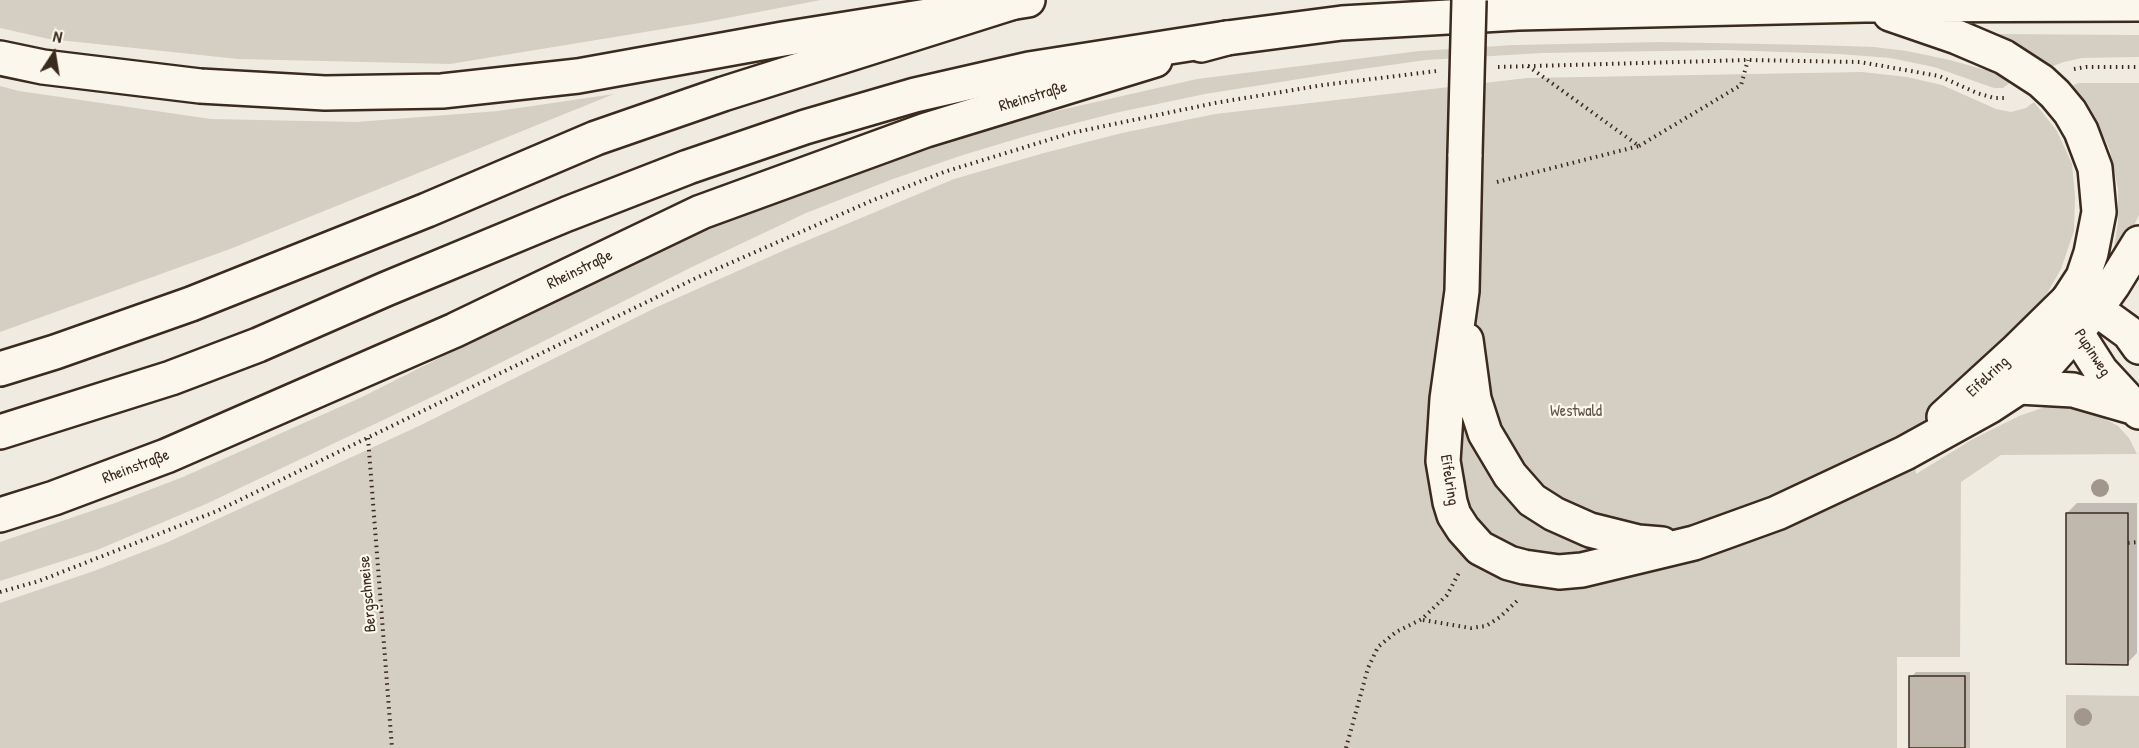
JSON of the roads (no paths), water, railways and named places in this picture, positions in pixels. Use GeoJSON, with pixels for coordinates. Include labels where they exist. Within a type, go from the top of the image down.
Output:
{"type":"FeatureCollection","features":[{"type":"Feature","properties":{"kind":"main road","name":"Eifelring"},"geometry":{"type":"LineString","coordinates":[[1469,0],[1462,291],[1467,355],[1474,399],[1485,433],[1510,475],[1532,500],[1554,514],[1578,526],[1612,537],[1662,544],[1694,543]]}},
{"type":"Feature","properties":{"kind":"main road"},"geometry":{"type":"LineString","coordinates":[[0,58],[43,67],[200,86],[325,93],[442,91],[578,76],[783,39],[1019,1]]}},
{"type":"Feature","properties":{"kind":"main road"},"geometry":{"type":"LineString","coordinates":[[0,369],[55,352],[191,303],[427,210],[596,138],[723,94],[1019,1]]}},
{"type":"Feature","properties":{"kind":"main road","name":"Rheinstraße"},"geometry":{"type":"LineString","coordinates":[[0,515],[54,498],[166,456],[455,330],[701,212],[926,129],[1227,38],[1342,23],[1518,12],[1865,5],[2139,4]]}},
{"type":"Feature","properties":{"kind":"main road"},"geometry":{"type":"LineString","coordinates":[[1865,5],[1957,37],[2004,57],[2040,81],[2065,106],[2081,131],[2093,160],[2098,187],[2098,212],[2091,253],[2083,276],[2080,313]]}},
{"type":"Feature","properties":{"kind":"main road"},"geometry":{"type":"LineString","coordinates":[[0,432],[171,378],[258,345],[567,214],[687,167],[806,127],[915,95],[1029,69],[1227,38]]}},
{"type":"Feature","properties":{"kind":"main road"},"geometry":{"type":"LineString","coordinates":[[2080,313],[2113,285],[2139,243]]}},
{"type":"Feature","properties":{"kind":"main road","name":"Eifelring"},"geometry":{"type":"LineString","coordinates":[[1462,291],[1446,399],[1443,461],[1449,502],[1454,515],[1472,541],[1480,548],[1509,563],[1559,572],[1582,570],[1694,543],[1777,513],[1905,453],[1990,406],[2019,387],[2049,362],[2080,313]]}},
{"type":"Feature","properties":{"kind":"main road","name":"Eifelring"},"geometry":{"type":"LineString","coordinates":[[1905,453],[2015,352],[2080,313]]}},
{"type":"Feature","properties":{"kind":"main road","name":"Pupinweg"},"geometry":{"type":"LineString","coordinates":[[2080,313],[2129,333],[2139,347]]}},
{"type":"Feature","properties":{"kind":"main road","name":"Pupinweg"},"geometry":{"type":"LineString","coordinates":[[2080,313],[2101,371],[2137,410]]}},
{"type":"Feature","properties":{"kind":"main road","name":"Eifelring"},"geometry":{"type":"LineString","coordinates":[[2019,387],[2073,390],[2137,410]]}},
{"type":"Feature","properties":{"kind":"park label","name":"Westwald"},"geometry":{"type":"Point","coordinates":[1576,412]}}]}
